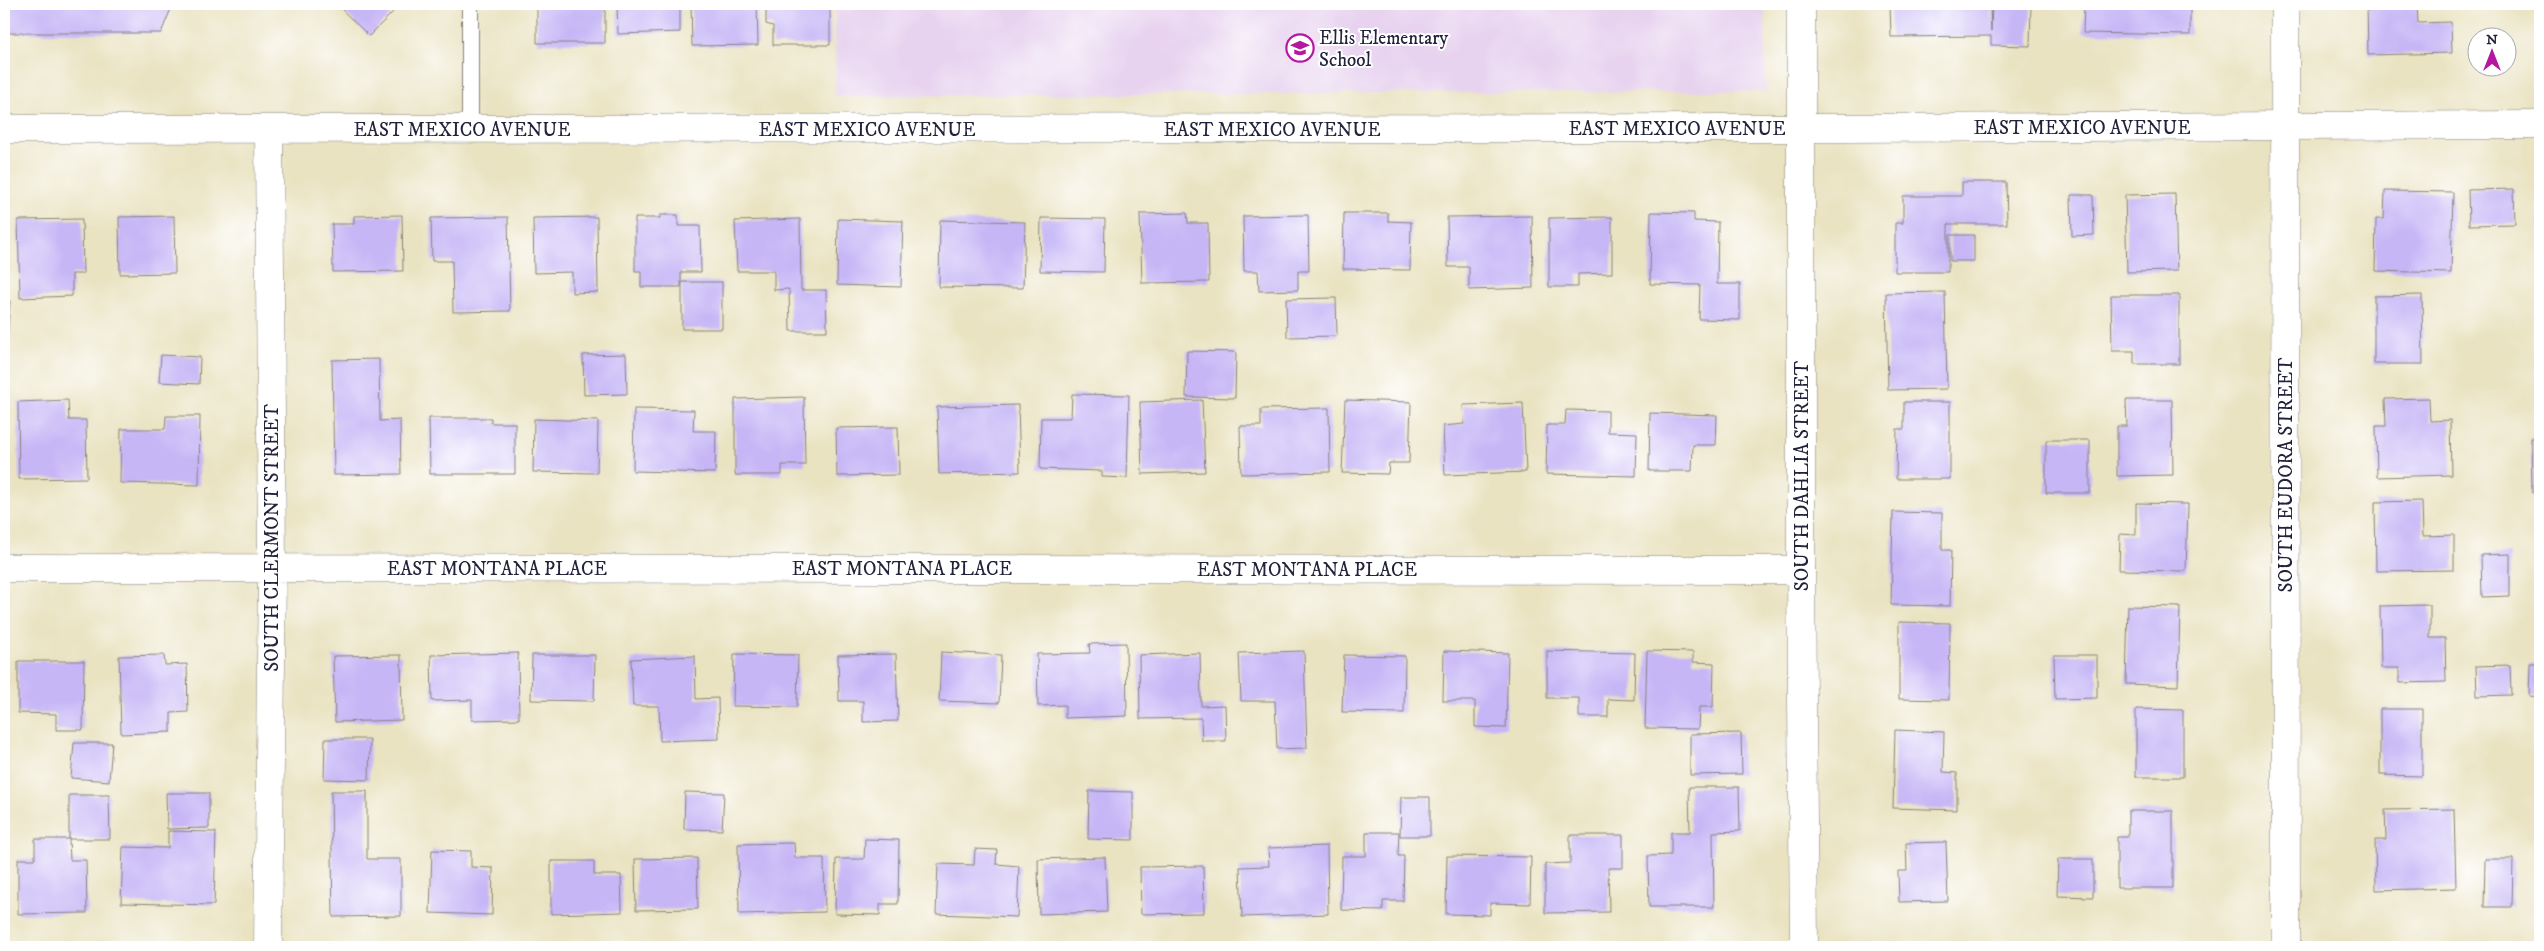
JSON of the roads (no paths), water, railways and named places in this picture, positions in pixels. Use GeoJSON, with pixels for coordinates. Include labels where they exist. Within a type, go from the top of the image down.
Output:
{"type":"FeatureCollection","features":[{"type":"Feature","properties":{"kind":"street","name":"SOUTH DAHLIA STREET"},"geometry":{"type":"LineString","coordinates":[[1801,4],[1801,570],[1804,947]]}},
{"type":"Feature","properties":{"kind":"street","name":"SOUTH EUDORA STREET"},"geometry":{"type":"LineString","coordinates":[[2285,4],[2286,947]]}},
{"type":"Feature","properties":{"kind":"street","name":"EAST MEXICO AVENUE"},"geometry":{"type":"LineString","coordinates":[[4,129],[1802,128],[2540,125]]}},
{"type":"Feature","properties":{"kind":"street","name":"SOUTH CLERMONT STREET"},"geometry":{"type":"LineString","coordinates":[[268,130],[272,567],[268,947]]}},
{"type":"Feature","properties":{"kind":"street","name":"EAST MONTANA PLACE"},"geometry":{"type":"LineString","coordinates":[[4,568],[1801,570]]}},
{"type":"Feature","properties":{"kind":"lane"},"geometry":{"type":"LineString","coordinates":[[470,4],[470,129]]}},
{"type":"Feature","properties":{"kind":"place","name":"Ellis Elementary School"},"geometry":{"type":"Point","coordinates":[1300,48]}}]}
